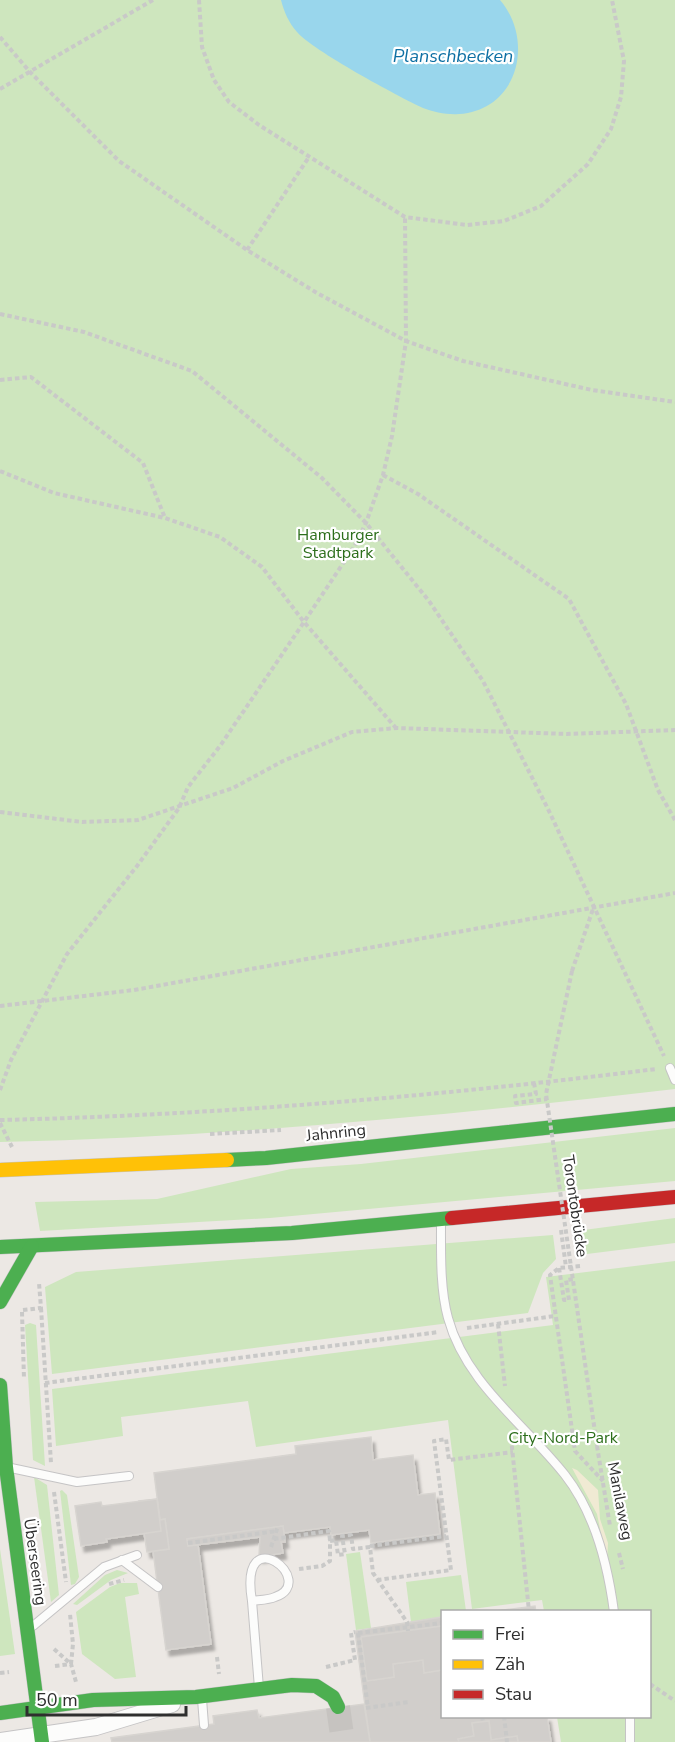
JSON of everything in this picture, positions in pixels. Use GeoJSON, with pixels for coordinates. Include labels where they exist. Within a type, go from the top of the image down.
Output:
{"type":"FeatureCollection","features":[{"type":"Feature","properties":{"kind":"main road","name":"Jahnring"},"geometry":{"type":"LineString","coordinates":[[0,1170],[266,1158],[675,1114]]}},
{"type":"Feature","properties":{"kind":"main road"},"geometry":{"type":"LineString","coordinates":[[0,1176],[17,1169]]}},
{"type":"Feature","properties":{"kind":"main road"},"geometry":{"type":"LineString","coordinates":[[0,1247],[292,1233],[675,1197]]}},
{"type":"Feature","properties":{"kind":"main road"},"geometry":{"type":"LineString","coordinates":[[0,1302],[32,1246]]}},
{"type":"Feature","properties":{"kind":"main road","name":"Überseering"},"geometry":{"type":"LineString","coordinates":[[0,1385],[6,1467],[42,1738]]}},
{"type":"Feature","properties":{"kind":"main road"},"geometry":{"type":"LineString","coordinates":[[0,1713],[93,1700],[199,1696],[259,1689],[315,1686],[333,1697],[338,1707]]}},
{"type":"Feature","properties":{"kind":"street"},"geometry":{"type":"LineString","coordinates":[[0,1741],[42,1738],[96,1727],[199,1696]]}},
{"type":"Feature","properties":{"kind":"lane"},"geometry":{"type":"LineString","coordinates":[[670,1068],[675,1080]]}},
{"type":"Feature","properties":{"kind":"lane"},"geometry":{"type":"LineString","coordinates":[[440,1219],[448,1318],[466,1360],[508,1414],[566,1476],[592,1522],[614,1610]]}},
{"type":"Feature","properties":{"kind":"lane"},"geometry":{"type":"LineString","coordinates":[[6,1467],[77,1482],[129,1476]]}},
{"type":"Feature","properties":{"kind":"lane"},"geometry":{"type":"LineString","coordinates":[[28,1630],[104,1567],[137,1555]]}},
{"type":"Feature","properties":{"kind":"lane"},"geometry":{"type":"LineString","coordinates":[[252,1601],[277,1597],[287,1586],[286,1571],[279,1562],[267,1559],[255,1564],[249,1574],[259,1689]]}},
{"type":"Feature","properties":{"kind":"lane"},"geometry":{"type":"LineString","coordinates":[[122,1560],[158,1587]]}},
{"type":"Feature","properties":{"kind":"lane"},"geometry":{"type":"LineString","coordinates":[[199,1696],[204,1725]]}},
{"type":"Feature","properties":{"kind":"lane"},"geometry":{"type":"LineString","coordinates":[[630,1718],[630,1742]]}},
{"type":"Feature","properties":{"kind":"path"},"geometry":{"type":"LineString","coordinates":[[0,90],[153,0]]}},
{"type":"Feature","properties":{"kind":"path"},"geometry":{"type":"LineString","coordinates":[[199,0],[202,47],[214,80],[229,102],[309,157],[405,217],[467,225],[504,221],[541,206],[588,164],[611,129],[621,97],[624,61],[612,0]]}},
{"type":"Feature","properties":{"kind":"path"},"geometry":{"type":"LineString","coordinates":[[0,37],[30,72],[119,161],[247,250],[317,293],[406,341],[463,361],[592,390],[675,402]]}},
{"type":"Feature","properties":{"kind":"path"},"geometry":{"type":"LineString","coordinates":[[247,250],[309,157]]}},
{"type":"Feature","properties":{"kind":"path"},"geometry":{"type":"LineString","coordinates":[[0,1090],[11,1060],[39,1003],[67,954],[137,866],[178,808],[188,787],[220,746],[304,622],[354,547],[366,523],[383,475],[392,436],[406,341],[405,217]]}},
{"type":"Feature","properties":{"kind":"path"},"geometry":{"type":"LineString","coordinates":[[0,314],[84,332],[192,371],[322,478],[366,523],[429,601],[483,681],[511,734],[670,1068],[329,1102],[0,1122],[12,1148],[23,1145]]}},
{"type":"Feature","properties":{"kind":"path"},"geometry":{"type":"LineString","coordinates":[[0,380],[31,377],[143,463],[165,519]]}},
{"type":"Feature","properties":{"kind":"path"},"geometry":{"type":"LineString","coordinates":[[0,471],[54,493],[165,519],[220,537],[262,567],[304,622],[397,728]]}},
{"type":"Feature","properties":{"kind":"path"},"geometry":{"type":"LineString","coordinates":[[383,475],[418,494],[569,599],[594,642],[638,732],[658,790],[675,820]]}},
{"type":"Feature","properties":{"kind":"path"},"geometry":{"type":"LineString","coordinates":[[0,812],[82,822],[138,820],[232,788],[283,761],[352,732],[397,728],[511,734],[675,730]]}},
{"type":"Feature","properties":{"kind":"path"},"geometry":{"type":"LineString","coordinates":[[0,1006],[39,1003],[274,967],[675,892]]}},
{"type":"Feature","properties":{"kind":"path","name":"Torontobrücke"},"geometry":{"type":"LineString","coordinates":[[594,906],[572,971],[547,1099],[597,1446]]}},
{"type":"Feature","properties":{"kind":"path"},"geometry":{"type":"LineString","coordinates":[[534,1083],[536,1094],[515,1096],[516,1103],[547,1099]]}},
{"type":"Feature","properties":{"kind":"path"},"geometry":{"type":"LineString","coordinates":[[545,1106],[557,1105]]}},
{"type":"Feature","properties":{"kind":"path"},"geometry":{"type":"LineString","coordinates":[[198,1135],[291,1130]]}},
{"type":"Feature","properties":{"kind":"path"},"geometry":{"type":"LineString","coordinates":[[561,1228],[566,1268]]}},
{"type":"Feature","properties":{"kind":"path"},"geometry":{"type":"LineString","coordinates":[[580,1266],[559,1268],[550,1275],[575,1451],[603,1482]]}},
{"type":"Feature","properties":{"kind":"path"},"geometry":{"type":"LineString","coordinates":[[559,1268],[564,1300],[569,1300],[566,1280],[574,1278]]}},
{"type":"Feature","properties":{"kind":"path"},"geometry":{"type":"LineString","coordinates":[[16,1310],[40,1308],[39,1279]]}},
{"type":"Feature","properties":{"kind":"path"},"geometry":{"type":"LineString","coordinates":[[45,1383],[555,1316]]}},
{"type":"Feature","properties":{"kind":"path"},"geometry":{"type":"LineString","coordinates":[[498,1324],[529,1610]]}},
{"type":"Feature","properties":{"kind":"path"},"geometry":{"type":"LineString","coordinates":[[377,1580],[451,1570],[434,1441],[446,1439],[449,1460],[513,1452]]}},
{"type":"Feature","properties":{"kind":"path","name":"Manilaweg"},"geometry":{"type":"LineString","coordinates":[[597,1446],[611,1535]]}},
{"type":"Feature","properties":{"kind":"path"},"geometry":{"type":"LineString","coordinates":[[188,1543],[277,1529],[267,1559]]}},
{"type":"Feature","properties":{"kind":"path"},"geometry":{"type":"LineString","coordinates":[[274,1539],[329,1532],[332,1556],[327,1564],[286,1571]]}},
{"type":"Feature","properties":{"kind":"path"},"geometry":{"type":"LineString","coordinates":[[330,1541],[336,1540],[338,1555],[345,1554],[342,1536],[351,1535],[353,1549],[446,1536]]}},
{"type":"Feature","properties":{"kind":"path","name":"Manilaweg"},"geometry":{"type":"LineString","coordinates":[[615,1543],[622,1560]]}},
{"type":"Feature","properties":{"kind":"path"},"geometry":{"type":"LineString","coordinates":[[370,1547],[373,1574],[408,1629]]}},
{"type":"Feature","properties":{"kind":"path"},"geometry":{"type":"LineString","coordinates":[[315,1686],[328,1664],[355,1660],[351,1633],[408,1629],[441,1623]]}},
{"type":"Feature","properties":{"kind":"path"},"geometry":{"type":"LineString","coordinates":[[357,1633],[354,1634],[357,1641]]}},
{"type":"Feature","properties":{"kind":"path"},"geometry":{"type":"LineString","coordinates":[[357,1633],[366,1708],[409,1702]]}},
{"type":"Feature","properties":{"kind":"path"},"geometry":{"type":"LineString","coordinates":[[52,1666],[71,1664],[77,1688]]}},
{"type":"Feature","properties":{"kind":"path"},"geometry":{"type":"LineString","coordinates":[[651,1685],[675,1701]]}},
{"type":"Feature","properties":{"kind":"path"},"geometry":{"type":"LineString","coordinates":[[504,1718],[507,1742]]}},
{"type":"Feature","properties":{"kind":"green space","name":"Hamburger Stadtpark"},"geometry":{"type":"Polygon","coordinates":[[[0,0],[675,0],[675,1089],[507,1108],[254,1130],[0,1142],[0,0]]]}},
{"type":"Feature","properties":{"kind":"green space"},"geometry":{"type":"Polygon","coordinates":[[[675,1128],[675,1181],[270,1218],[40,1231],[35,1202],[157,1199],[291,1169],[361,1164],[675,1128]]]}},
{"type":"Feature","properties":{"kind":"green space"},"geometry":{"type":"Polygon","coordinates":[[[675,1218],[675,1243],[579,1255],[576,1231],[675,1218]]]}},
{"type":"Feature","properties":{"kind":"green space"},"geometry":{"type":"Polygon","coordinates":[[[553,1235],[556,1259],[543,1273],[528,1313],[52,1374],[45,1287],[76,1272],[553,1235]]]}},
{"type":"Feature","properties":{"kind":"green space","name":"City-Nord-Park"},"geometry":{"type":"Polygon","coordinates":[[[675,1261],[675,1742],[561,1742],[557,1718],[651,1718],[651,1610],[544,1610],[542,1600],[472,1609],[448,1420],[256,1447],[248,1401],[121,1417],[123,1436],[56,1446],[52,1389],[553,1325],[546,1277],[675,1261]]]}},
{"type":"Feature","properties":{"kind":"green space"},"geometry":{"type":"Polygon","coordinates":[[[30,1323],[36,1325],[45,1466],[33,1460],[25,1325],[30,1323]]]}},
{"type":"Feature","properties":{"kind":"green space"},"geometry":{"type":"Polygon","coordinates":[[[34,1477],[47,1485],[59,1595],[51,1602],[34,1477]]]}},
{"type":"Feature","properties":{"kind":"green space"},"geometry":{"type":"Polygon","coordinates":[[[62,1490],[67,1495],[79,1577],[75,1584],[71,1585],[60,1491],[62,1490]]]}},
{"type":"Feature","properties":{"kind":"green space"},"geometry":{"type":"Polygon","coordinates":[[[0,1549],[15,1654],[0,1656],[0,1549]]]}},
{"type":"Feature","properties":{"kind":"green space"},"geometry":{"type":"Polygon","coordinates":[[[360,1552],[371,1628],[356,1630],[346,1554],[360,1552]]]}},
{"type":"Feature","properties":{"kind":"green space"},"geometry":{"type":"Polygon","coordinates":[[[117,1570],[128,1573],[111,1580],[77,1605],[73,1604],[105,1575],[117,1570]]]}},
{"type":"Feature","properties":{"kind":"green space"},"geometry":{"type":"Polygon","coordinates":[[[461,1575],[466,1610],[441,1610],[441,1617],[411,1622],[406,1582],[461,1575]]]}},
{"type":"Feature","properties":{"kind":"green space"},"geometry":{"type":"Polygon","coordinates":[[[120,1583],[137,1583],[139,1594],[125,1597],[136,1677],[115,1679],[82,1654],[76,1612],[110,1587],[120,1583]]]}},
{"type":"Feature","properties":{"kind":"sand"},"geometry":{"type":"Polygon","coordinates":[[[572,1468],[598,1490],[600,1519],[608,1543],[607,1563],[597,1514],[572,1468]]]}},
{"type":"Feature","properties":{"kind":"water","name":"Planschbecken"},"geometry":{"type":"Polygon","coordinates":[[[281,0],[500,0],[511,17],[517,35],[518,53],[515,71],[507,87],[495,100],[479,110],[454,114],[423,108],[357,73],[306,40],[292,25],[281,0]]]}},
{"type":"Feature","properties":{"kind":"building"},"geometry":{"type":"Polygon","coordinates":[[[371,1437],[373,1460],[413,1455],[418,1495],[435,1493],[440,1534],[371,1543],[369,1530],[331,1535],[330,1527],[284,1533],[283,1526],[187,1539],[188,1546],[198,1545],[211,1644],[166,1650],[153,1551],[169,1549],[165,1519],[160,1520],[154,1473],[296,1454],[295,1446],[371,1437]]]}},
{"type":"Feature","properties":{"kind":"building"},"geometry":{"type":"Polygon","coordinates":[[[157,1499],[160,1520],[165,1519],[169,1549],[147,1552],[139,1501],[157,1499]]]}},
{"type":"Feature","properties":{"kind":"building"},"geometry":{"type":"Polygon","coordinates":[[[157,1499],[161,1531],[106,1539],[107,1542],[81,1546],[75,1506],[101,1502],[102,1506],[157,1499]]]}},
{"type":"Feature","properties":{"kind":"building"},"geometry":{"type":"Polygon","coordinates":[[[283,1526],[285,1542],[281,1542],[283,1553],[259,1557],[260,1537],[188,1546],[187,1539],[283,1526]]]}},
{"type":"Feature","properties":{"kind":"building"},"geometry":{"type":"Polygon","coordinates":[[[535,1606],[536,1610],[504,1610],[535,1606]]]}},
{"type":"Feature","properties":{"kind":"building"},"geometry":{"type":"Polygon","coordinates":[[[441,1617],[441,1626],[361,1637],[367,1681],[394,1677],[393,1664],[423,1660],[424,1673],[441,1670],[441,1718],[547,1718],[551,1742],[518,1742],[517,1736],[491,1740],[489,1721],[472,1723],[474,1736],[458,1739],[459,1742],[370,1742],[355,1631],[441,1617]]]}},
{"type":"Feature","properties":{"kind":"building"},"geometry":{"type":"Polygon","coordinates":[[[441,1626],[441,1670],[424,1673],[423,1660],[393,1664],[394,1677],[367,1681],[361,1637],[441,1626]]]}},
{"type":"Feature","properties":{"kind":"building"},"geometry":{"type":"Polygon","coordinates":[[[364,1704],[370,1742],[112,1742],[111,1738],[214,1724],[213,1716],[257,1710],[259,1718],[364,1704]]]}},
{"type":"Feature","properties":{"kind":"building"},"geometry":{"type":"Polygon","coordinates":[[[489,1721],[491,1740],[517,1736],[518,1742],[459,1742],[458,1739],[474,1736],[472,1723],[489,1721]]]}},
{"type":"Feature","properties":{"kind":"tunnel"},"geometry":{"type":"LineString","coordinates":[[338,1707],[343,1742]]}},
{"type":"Feature","properties":{"kind":"traffic: fast"},"geometry":{"type":"LineString","coordinates":[[227,1160],[266,1158],[675,1114]]}},
{"type":"Feature","properties":{"kind":"traffic: fast"},"geometry":{"type":"LineString","coordinates":[[0,1247],[292,1233],[452,1218]]}},
{"type":"Feature","properties":{"kind":"traffic: fast"},"geometry":{"type":"LineString","coordinates":[[0,1302],[32,1246]]}},
{"type":"Feature","properties":{"kind":"traffic: fast"},"geometry":{"type":"LineString","coordinates":[[0,1385],[6,1467],[42,1742]]}},
{"type":"Feature","properties":{"kind":"traffic: fast"},"geometry":{"type":"LineString","coordinates":[[0,1713],[93,1700],[196,1697],[292,1685],[316,1686],[333,1697],[338,1707]]}},
{"type":"Feature","properties":{"kind":"traffic: slow"},"geometry":{"type":"LineString","coordinates":[[0,1170],[227,1160]]}},
{"type":"Feature","properties":{"kind":"traffic: jam"},"geometry":{"type":"LineString","coordinates":[[452,1218],[675,1197]]}}]}
